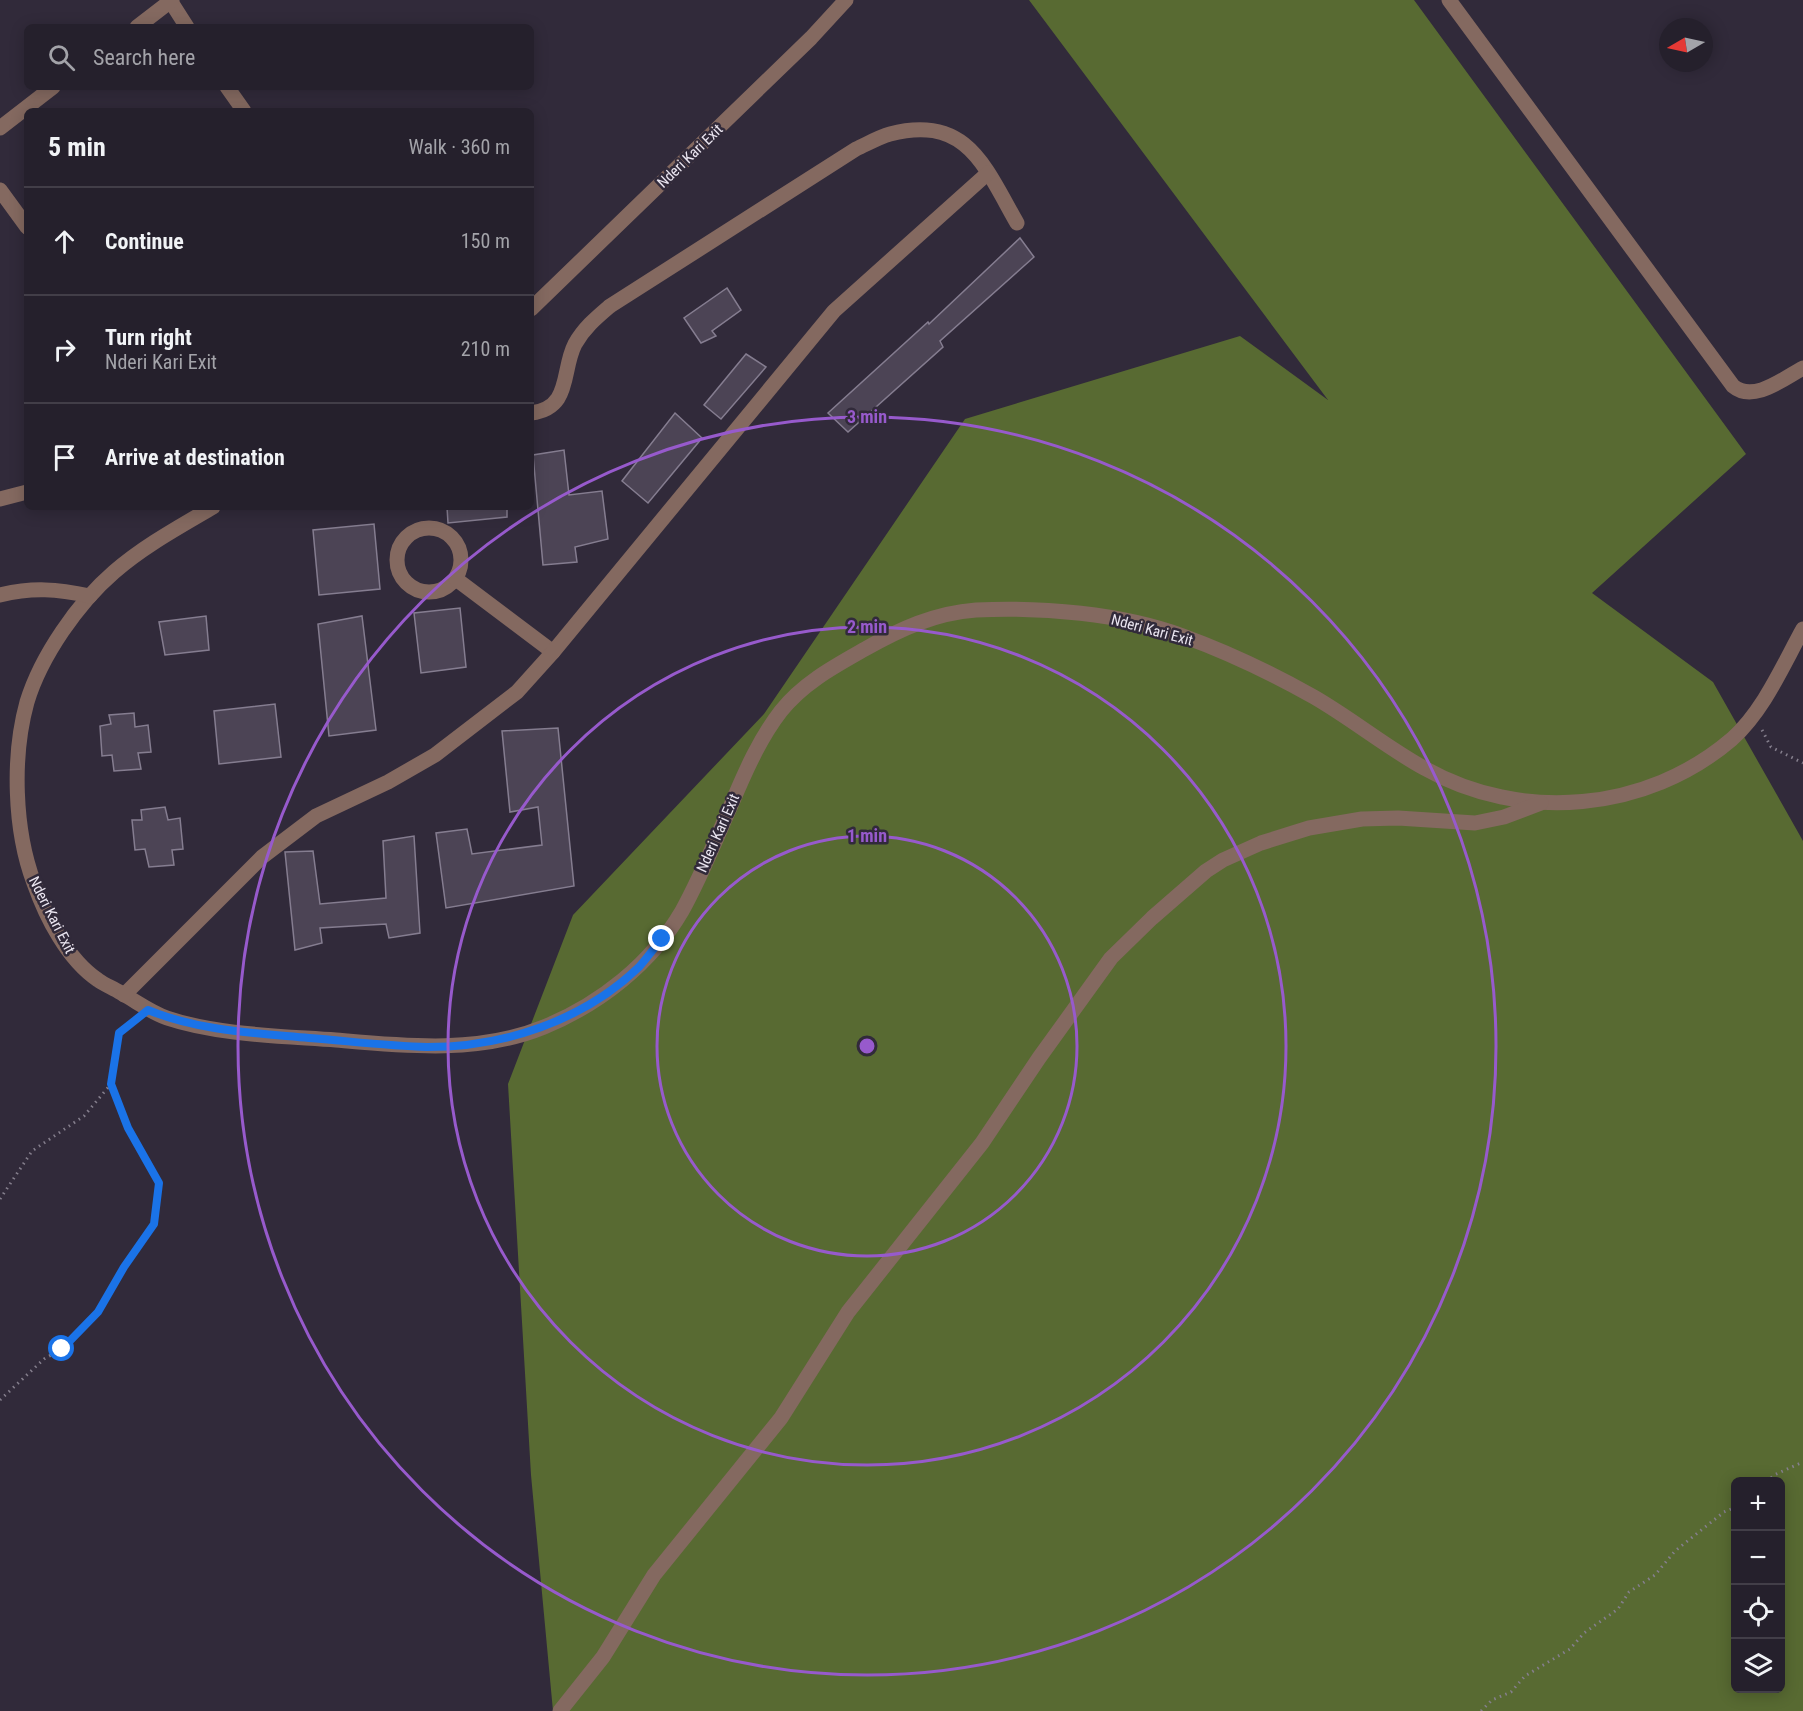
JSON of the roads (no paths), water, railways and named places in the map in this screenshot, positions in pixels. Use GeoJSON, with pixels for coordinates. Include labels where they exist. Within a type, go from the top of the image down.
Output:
{"type":"FeatureCollection","features":[{"type":"Feature","properties":{"kind":"street","name":"Nderi Kari Exit"},"geometry":{"type":"LineString","coordinates":[[534,306],[811,38],[846,0]]}},
{"type":"Feature","properties":{"kind":"street"},"geometry":{"type":"LineString","coordinates":[[1449,0],[1732,386],[1740,392],[1752,393],[1803,368]]}},
{"type":"Feature","properties":{"kind":"street"},"geometry":{"type":"LineString","coordinates":[[141,24],[171,1],[185,24]]}},
{"type":"Feature","properties":{"kind":"street"},"geometry":{"type":"LineString","coordinates":[[26,108],[50,90]]}},
{"type":"Feature","properties":{"kind":"street"},"geometry":{"type":"LineString","coordinates":[[229,90],[242,108]]}},
{"type":"Feature","properties":{"kind":"street"},"geometry":{"type":"LineString","coordinates":[[0,128],[24,110]]}},
{"type":"Feature","properties":{"kind":"street"},"geometry":{"type":"LineString","coordinates":[[534,413],[540,412],[558,401],[574,346],[590,322],[722,233],[856,149],[888,135],[913,130],[936,130],[952,135],[972,150],[1017,223]]}},
{"type":"Feature","properties":{"kind":"street"},"geometry":{"type":"LineString","coordinates":[[124,994],[262,857],[316,816],[399,777],[435,755],[517,692],[553,652],[834,311],[988,173]]}},
{"type":"Feature","properties":{"kind":"street"},"geometry":{"type":"LineString","coordinates":[[0,190],[24,223]]}},
{"type":"Feature","properties":{"kind":"street"},"geometry":{"type":"LineString","coordinates":[[534,292],[565,276]]}},
{"type":"Feature","properties":{"kind":"street"},"geometry":{"type":"LineString","coordinates":[[0,499],[24,493]]}},
{"type":"Feature","properties":{"kind":"street","name":"Nderi Kari Exit"},"geometry":{"type":"LineString","coordinates":[[208,510],[132,557],[107,577],[81,606],[57,641],[34,683],[26,705],[21,731],[18,778],[23,852],[38,894],[75,960],[96,980],[124,994],[148,1010],[168,1018],[193,1025],[244,1032],[428,1047],[509,1037],[540,1028],[611,991],[640,966],[680,915],[742,781],[765,735],[783,709],[819,677],[894,633],[929,618],[967,610],[1022,609],[1121,620],[1178,634],[1234,658],[1313,697],[1435,774],[1464,787],[1541,803],[1576,803],[1610,799],[1658,785],[1710,755],[1735,736],[1762,703],[1803,629]]}},
{"type":"Feature","properties":{"kind":"street"},"geometry":{"type":"LineString","coordinates":[[432,528],[452,537],[458,546],[461,558],[456,579],[448,587],[438,592],[427,593],[416,590],[406,583],[397,563],[398,552],[403,542],[411,534],[421,529],[432,528]]}},
{"type":"Feature","properties":{"kind":"street"},"geometry":{"type":"LineString","coordinates":[[456,579],[553,652]]}},
{"type":"Feature","properties":{"kind":"street"},"geometry":{"type":"LineString","coordinates":[[0,595],[23,590],[43,590],[90,596]]}},
{"type":"Feature","properties":{"kind":"street"},"geometry":{"type":"LineString","coordinates":[[560,1711],[603,1657],[654,1575],[781,1418],[856,1301],[982,1143],[1039,1058],[1111,958],[1186,886],[1223,860],[1261,843],[1309,828],[1362,819],[1398,818],[1475,823],[1504,817],[1541,803]]}}]}
